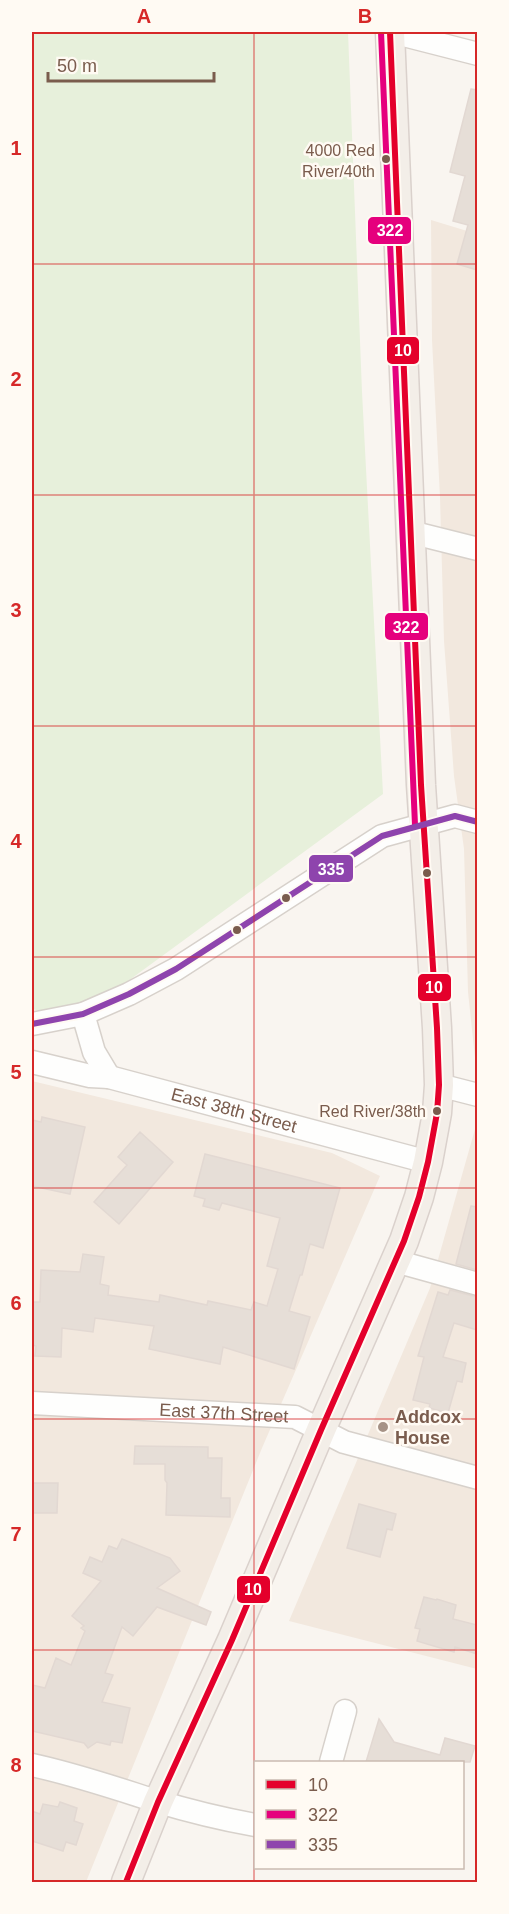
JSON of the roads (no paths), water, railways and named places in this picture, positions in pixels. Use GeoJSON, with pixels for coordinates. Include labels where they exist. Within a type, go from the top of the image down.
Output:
{"type":"FeatureCollection","features":[{"type":"Feature","properties":{"kind":"main road"},"geometry":{"type":"LineString","coordinates":[[126,1882],[158,1802],[232,1640],[395,1261],[419,1197],[437,1113],[439,1085],[437,1028],[424,825],[410,532],[391,32]]}},
{"type":"Feature","properties":{"kind":"street"},"geometry":{"type":"LineString","coordinates":[[391,32],[477,54]]}},
{"type":"Feature","properties":{"kind":"street"},"geometry":{"type":"LineString","coordinates":[[410,532],[477,549]]}},
{"type":"Feature","properties":{"kind":"street"},"geometry":{"type":"LineString","coordinates":[[32,1023],[83,1014],[129,994],[176,969],[382,836],[455,816],[477,822]]}},
{"type":"Feature","properties":{"kind":"street"},"geometry":{"type":"LineString","coordinates":[[83,1014],[93,1053],[109,1077]]}},
{"type":"Feature","properties":{"kind":"street","name":"East 38th Street"},"geometry":{"type":"LineString","coordinates":[[32,1062],[90,1076],[109,1077],[428,1162]]}},
{"type":"Feature","properties":{"kind":"street"},"geometry":{"type":"LineString","coordinates":[[439,1085],[477,1095]]}},
{"type":"Feature","properties":{"kind":"street"},"geometry":{"type":"LineString","coordinates":[[395,1261],[477,1284]]}},
{"type":"Feature","properties":{"kind":"street","name":"East 37th Street"},"geometry":{"type":"LineString","coordinates":[[32,1403],[295,1417],[344,1442],[477,1478]]}},
{"type":"Feature","properties":{"kind":"street"},"geometry":{"type":"LineString","coordinates":[[331,1761],[345,1711]]}},
{"type":"Feature","properties":{"kind":"street"},"geometry":{"type":"LineString","coordinates":[[32,1765],[67,1773],[158,1802],[254,1825]]}},
{"type":"Feature","properties":{"kind":"place","name":"4000 Red River/40th"},"geometry":{"type":"Point","coordinates":[386,159]}},
{"type":"Feature","properties":{"kind":"place","name":"Red River/38th"},"geometry":{"type":"Point","coordinates":[437,1111]}},
{"type":"Feature","properties":{"kind":"place","name":"Addcox House"},"geometry":{"type":"Point","coordinates":[383,1427]}}]}
